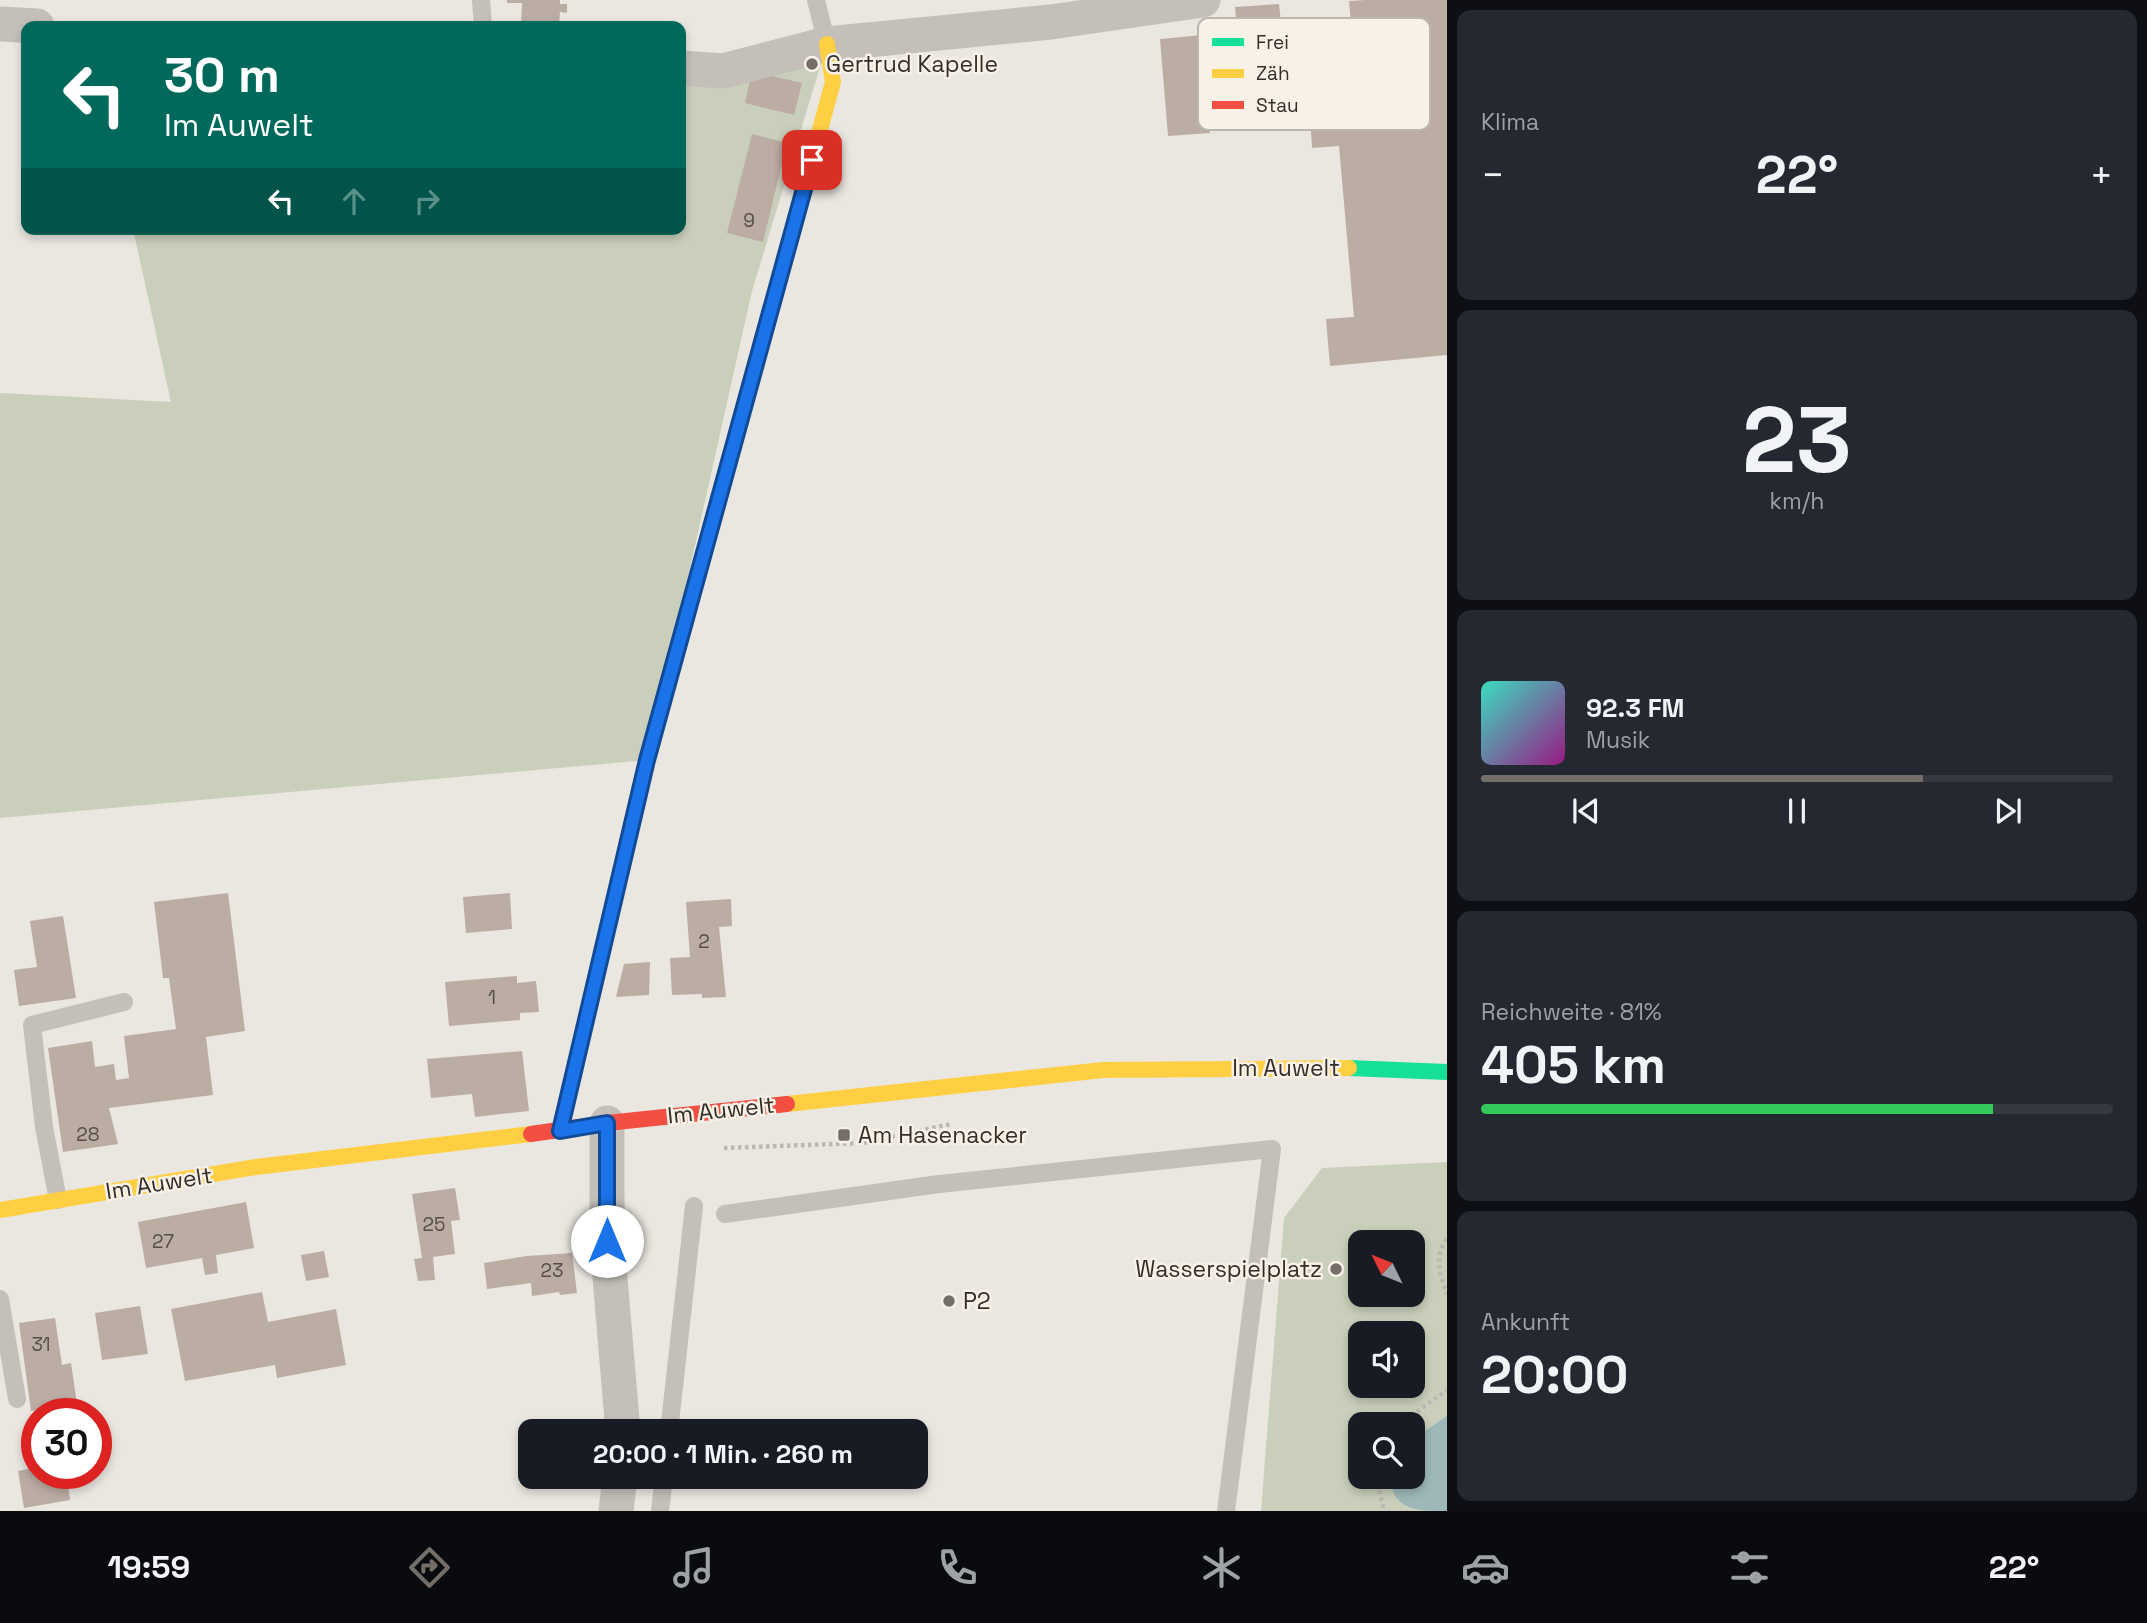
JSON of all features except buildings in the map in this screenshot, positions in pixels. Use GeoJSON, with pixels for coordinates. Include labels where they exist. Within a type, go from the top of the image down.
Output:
{"type":"FeatureCollection","features":[{"type":"Feature","properties":{"kind":"main road"},"geometry":{"type":"LineString","coordinates":[[560,1131],[647,760],[833,82],[827,44]]}},
{"type":"Feature","properties":{"kind":"main road","name":"Im Auwelt"},"geometry":{"type":"LineString","coordinates":[[0,1210],[256,1167],[607,1123],[1103,1070],[1367,1068],[1447,1072]]}},
{"type":"Feature","properties":{"kind":"street"},"geometry":{"type":"LineString","coordinates":[[686,68],[723,71],[827,44],[1051,22],[1203,0]]}},
{"type":"Feature","properties":{"kind":"street"},"geometry":{"type":"LineString","coordinates":[[0,24],[21,25]]}},
{"type":"Feature","properties":{"kind":"street"},"geometry":{"type":"LineString","coordinates":[[607,1123],[607,1241],[622,1419]]}},
{"type":"Feature","properties":{"kind":"street"},"geometry":{"type":"LineString","coordinates":[[616,1511],[619,1489]]}},
{"type":"Feature","properties":{"kind":"lane"},"geometry":{"type":"LineString","coordinates":[[481,0],[483,21]]}},
{"type":"Feature","properties":{"kind":"lane"},"geometry":{"type":"LineString","coordinates":[[816,0],[827,44]]}},
{"type":"Feature","properties":{"kind":"lane"},"geometry":{"type":"LineString","coordinates":[[58,1200],[44,1127],[32,1026],[124,1002]]}},
{"type":"Feature","properties":{"kind":"lane"},"geometry":{"type":"LineString","coordinates":[[725,1214],[939,1184],[1272,1149],[1226,1511]]}},
{"type":"Feature","properties":{"kind":"lane"},"geometry":{"type":"LineString","coordinates":[[670,1419],[694,1206]]}},
{"type":"Feature","properties":{"kind":"lane"},"geometry":{"type":"LineString","coordinates":[[0,1299],[17,1399]]}},
{"type":"Feature","properties":{"kind":"lane"},"geometry":{"type":"LineString","coordinates":[[660,1511],[663,1489]]}},
{"type":"Feature","properties":{"kind":"path"},"geometry":{"type":"LineString","coordinates":[[715,1149],[863,1143],[953,1123]]}},
{"type":"Feature","properties":{"kind":"path"},"geometry":{"type":"LineString","coordinates":[[1447,1239],[1441,1248],[1437,1265],[1447,1294]]}},
{"type":"Feature","properties":{"kind":"path"},"geometry":{"type":"LineString","coordinates":[[1417,1412],[1447,1390]]}},
{"type":"Feature","properties":{"kind":"path"},"geometry":{"type":"LineString","coordinates":[[1379,1489],[1384,1511]]}},
{"type":"Feature","properties":{"kind":"green space"},"geometry":{"type":"Polygon","coordinates":[[[827,44],[752,291],[647,760],[0,818],[0,393],[171,402],[134,235],[686,235],[686,67],[827,44]]]}},
{"type":"Feature","properties":{"kind":"green space"},"geometry":{"type":"Polygon","coordinates":[[[1447,1162],[1447,1511],[1261,1511],[1284,1218],[1322,1168],[1447,1162]]]}},
{"type":"Feature","properties":{"kind":"water"},"geometry":{"type":"Polygon","coordinates":[[[1447,1416],[1447,1511],[1408,1507],[1401,1503],[1392,1489],[1425,1489],[1425,1431],[1447,1416]]]}},
{"type":"Feature","properties":{"kind":"traffic: fast"},"geometry":{"type":"LineString","coordinates":[[684,625],[812,159]]}},
{"type":"Feature","properties":{"kind":"traffic: fast"},"geometry":{"type":"LineString","coordinates":[[1349,1068],[1447,1072]]}},
{"type":"Feature","properties":{"kind":"traffic: slow"},"geometry":{"type":"LineString","coordinates":[[812,159],[833,82],[827,44]]}},
{"type":"Feature","properties":{"kind":"traffic: slow"},"geometry":{"type":"LineString","coordinates":[[560,1131],[647,760],[684,625]]}},
{"type":"Feature","properties":{"kind":"traffic: slow"},"geometry":{"type":"LineString","coordinates":[[787,1104],[1103,1070],[1349,1068]]}},
{"type":"Feature","properties":{"kind":"traffic: slow"},"geometry":{"type":"LineString","coordinates":[[0,1210],[256,1167],[531,1134]]}},
{"type":"Feature","properties":{"kind":"traffic: jam"},"geometry":{"type":"LineString","coordinates":[[531,1134],[787,1104]]}},
{"type":"Feature","properties":{"kind":"place","name":"Gertrud Kapelle"},"geometry":{"type":"Point","coordinates":[812,64]}},
{"type":"Feature","properties":{"kind":"place","name":"Am Hasenacker"},"geometry":{"type":"Point","coordinates":[844,1135]}},
{"type":"Feature","properties":{"kind":"place","name":"Wasserspielplatz"},"geometry":{"type":"Point","coordinates":[1336,1269]}},
{"type":"Feature","properties":{"kind":"place","name":"P2"},"geometry":{"type":"Point","coordinates":[949,1301]}},
{"type":"Feature","properties":{"kind":"route"},"geometry":{"type":"LineString","coordinates":[[607,1241],[607,1123],[560,1131],[647,760],[812,160]]}}]}
